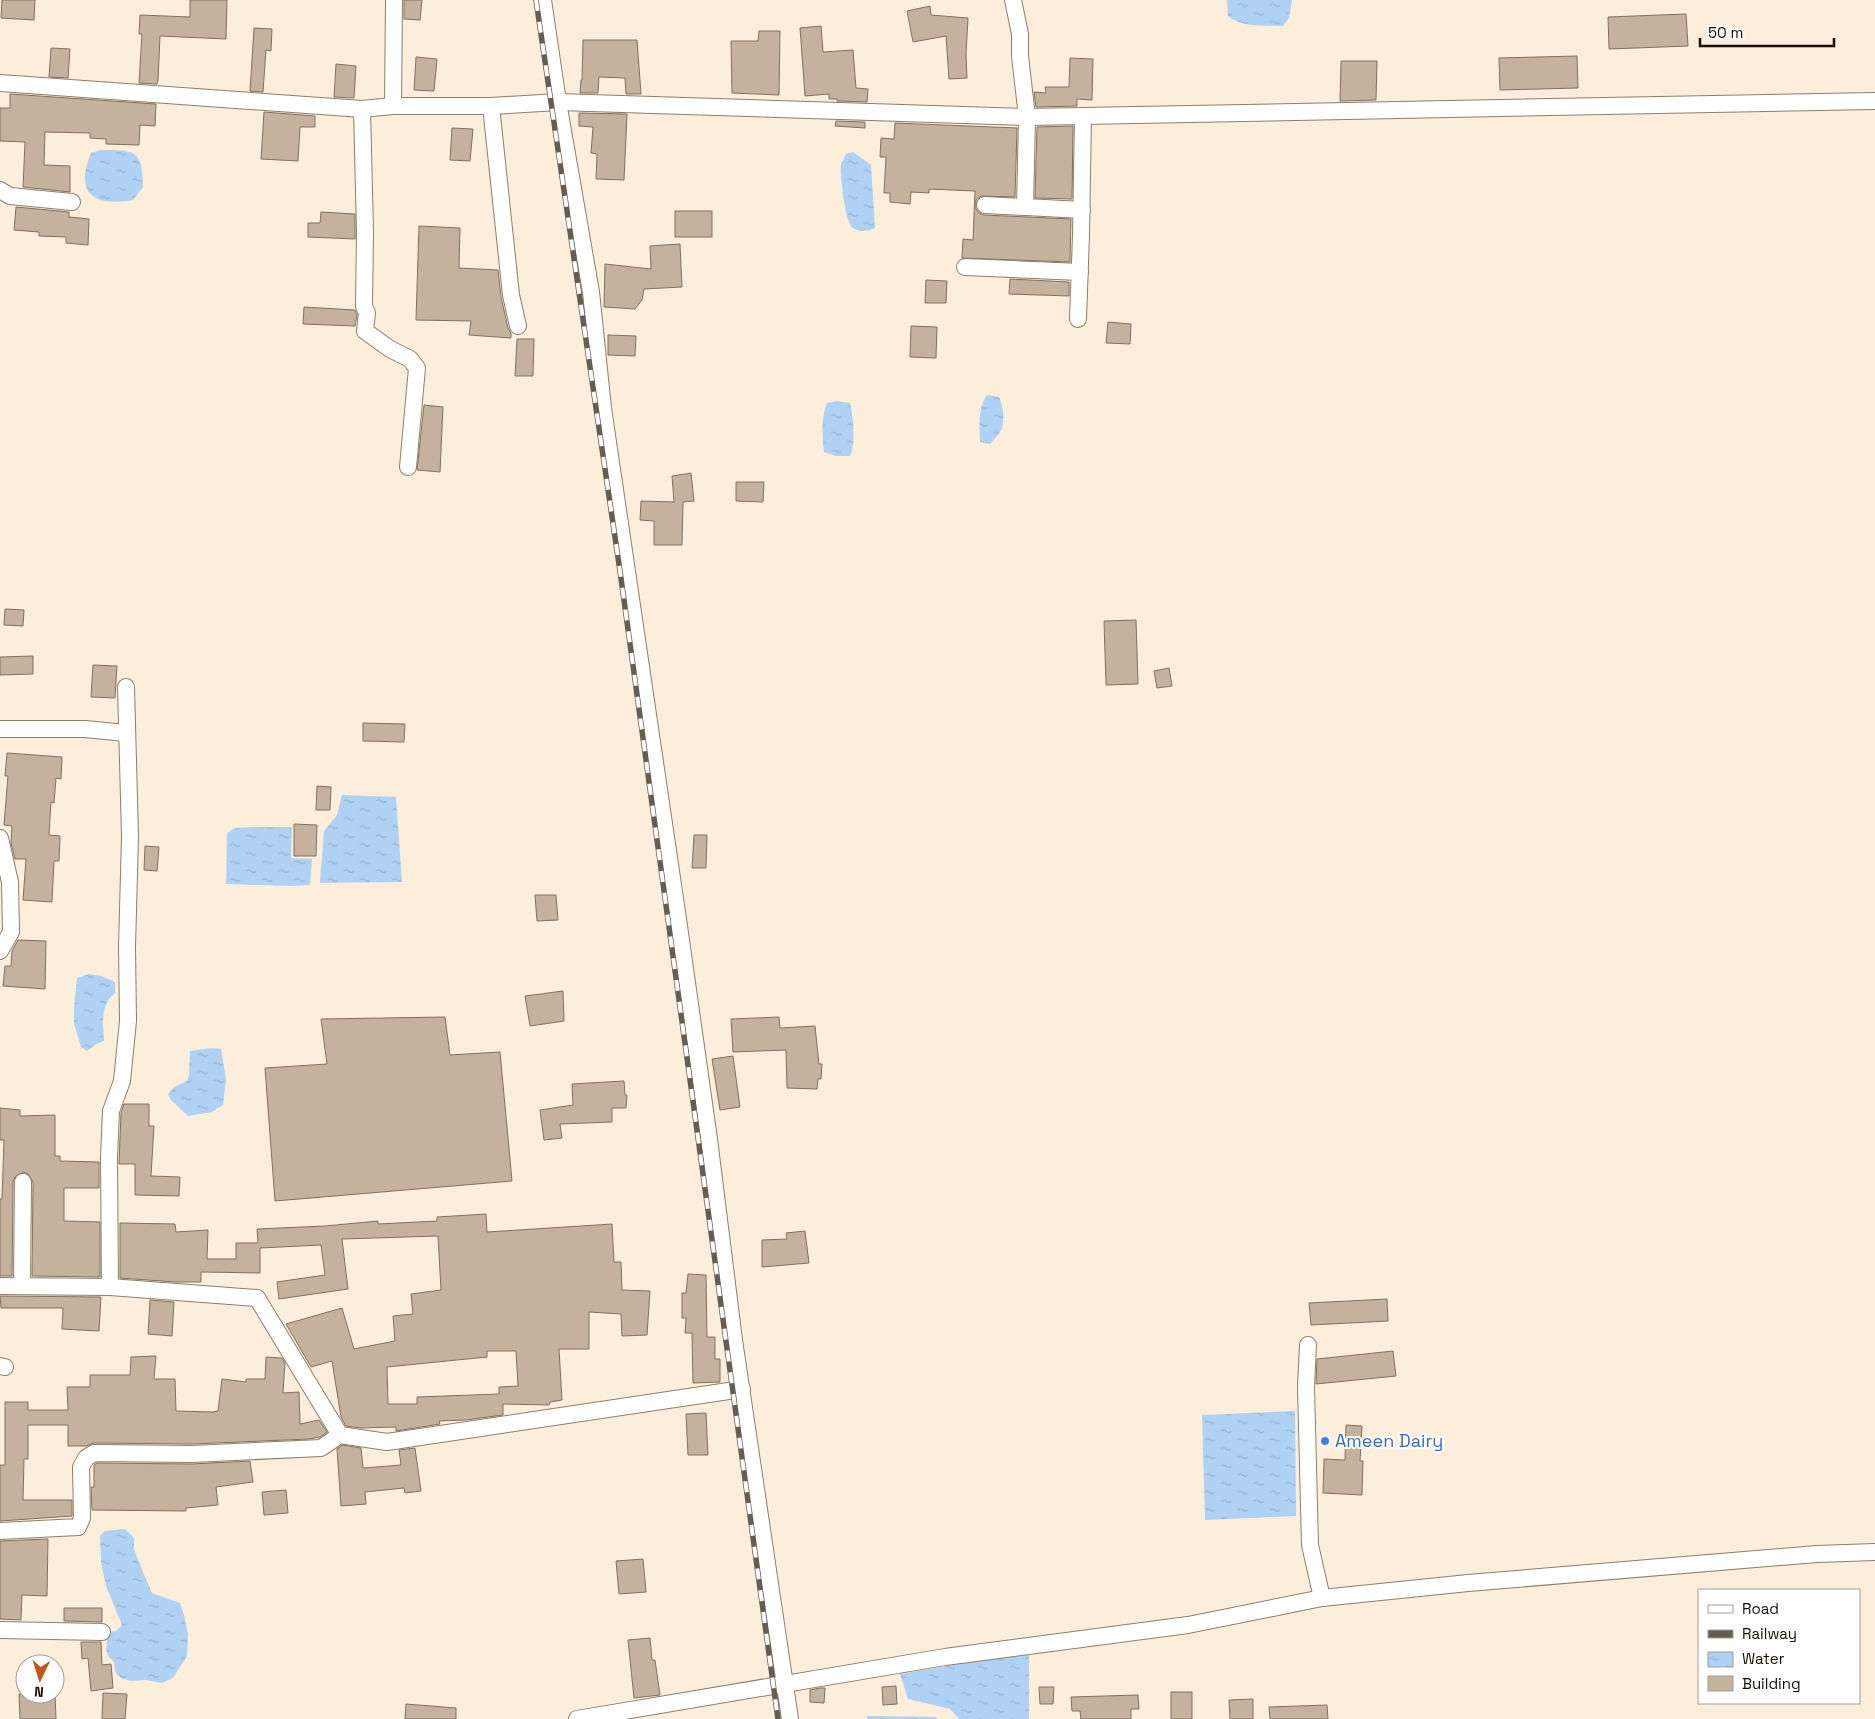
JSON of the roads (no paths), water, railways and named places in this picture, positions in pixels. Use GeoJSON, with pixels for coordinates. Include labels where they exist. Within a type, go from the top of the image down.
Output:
{"type":"FeatureCollection","features":[{"type":"Feature","properties":{"kind":"street"},"geometry":{"type":"LineString","coordinates":[[393,106],[394,0]]}},
{"type":"Feature","properties":{"kind":"street"},"geometry":{"type":"LineString","coordinates":[[543,0],[558,102],[591,292],[603,408],[678,919],[742,1389],[790,1719]]}},
{"type":"Feature","properties":{"kind":"street"},"geometry":{"type":"LineString","coordinates":[[1013,0],[1020,34],[1020,56],[1027,117],[1025,207]]}},
{"type":"Feature","properties":{"kind":"street"},"geometry":{"type":"LineString","coordinates":[[0,83],[362,109],[393,106],[491,106],[558,102],[1027,117],[1453,110],[1875,100]]}},
{"type":"Feature","properties":{"kind":"street"},"geometry":{"type":"LineString","coordinates":[[491,106],[511,295],[518,326]]}},
{"type":"Feature","properties":{"kind":"street"},"geometry":{"type":"LineString","coordinates":[[362,109],[364,306],[367,313],[366,331],[390,349],[410,360],[417,368],[408,467]]}},
{"type":"Feature","properties":{"kind":"street"},"geometry":{"type":"LineString","coordinates":[[1078,319],[1083,116]]}},
{"type":"Feature","properties":{"kind":"street"},"geometry":{"type":"LineString","coordinates":[[0,190],[10,196],[72,202]]}},
{"type":"Feature","properties":{"kind":"street"},"geometry":{"type":"LineString","coordinates":[[985,205],[1082,210]]}},
{"type":"Feature","properties":{"kind":"street"},"geometry":{"type":"LineString","coordinates":[[965,267],[1080,272]]}},
{"type":"Feature","properties":{"kind":"street"},"geometry":{"type":"LineString","coordinates":[[110,1287],[109,1158],[111,1111],[122,1081],[128,1021],[127,946],[130,836],[126,688]]}},
{"type":"Feature","properties":{"kind":"street"},"geometry":{"type":"LineString","coordinates":[[0,729],[85,729],[126,732]]}},
{"type":"Feature","properties":{"kind":"street"},"geometry":{"type":"LineString","coordinates":[[0,838],[10,882],[11,932],[0,951]]}},
{"type":"Feature","properties":{"kind":"street"},"geometry":{"type":"LineString","coordinates":[[22,1286],[23,1182]]}},
{"type":"Feature","properties":{"kind":"street"},"geometry":{"type":"LineString","coordinates":[[0,1286],[110,1287],[256,1298],[340,1435]]}},
{"type":"Feature","properties":{"kind":"street"},"geometry":{"type":"LineString","coordinates":[[1308,1345],[1306,1387],[1310,1545],[1322,1598]]}},
{"type":"Feature","properties":{"kind":"street"},"geometry":{"type":"LineString","coordinates":[[0,1531],[78,1528],[82,1518],[81,1467],[86,1458],[94,1453],[192,1454],[321,1448],[340,1435],[387,1442],[742,1389]]}},
{"type":"Feature","properties":{"kind":"street"},"geometry":{"type":"LineString","coordinates":[[577,1719],[945,1657],[1188,1625],[1322,1598],[1478,1582],[1817,1554],[1875,1552]]}},
{"type":"Feature","properties":{"kind":"street"},"geometry":{"type":"LineString","coordinates":[[0,1630],[102,1632]]}},
{"type":"Feature","properties":{"kind":"water"},"geometry":{"type":"Polygon","coordinates":[[[1227,0],[1292,0],[1289,18],[1283,26],[1254,25],[1234,20],[1228,16],[1227,0]]]}},
{"type":"Feature","properties":{"kind":"water"},"geometry":{"type":"Polygon","coordinates":[[[101,150],[129,152],[138,159],[141,166],[143,187],[133,200],[119,202],[98,199],[87,188],[85,179],[86,167],[91,153],[101,150]]]}},
{"type":"Feature","properties":{"kind":"water"},"geometry":{"type":"Polygon","coordinates":[[[853,152],[871,165],[875,228],[866,231],[856,230],[850,225],[844,199],[841,165],[846,154],[853,152]]]}},
{"type":"Feature","properties":{"kind":"water"},"geometry":{"type":"Polygon","coordinates":[[[987,395],[999,397],[1003,414],[1002,428],[990,444],[980,442],[980,412],[987,395]]]}},
{"type":"Feature","properties":{"kind":"water"},"geometry":{"type":"Polygon","coordinates":[[[837,401],[850,403],[853,437],[850,456],[836,456],[824,452],[822,427],[825,409],[827,403],[837,401]]]}},
{"type":"Feature","properties":{"kind":"water"},"geometry":{"type":"Polygon","coordinates":[[[342,795],[396,797],[402,882],[320,883],[324,831],[337,815],[342,795]]]}},
{"type":"Feature","properties":{"kind":"water"},"geometry":{"type":"Polygon","coordinates":[[[292,827],[291,858],[312,859],[310,885],[226,884],[227,833],[235,828],[292,827]]]}},
{"type":"Feature","properties":{"kind":"water"},"geometry":{"type":"Polygon","coordinates":[[[89,974],[101,976],[115,982],[115,993],[110,998],[105,1009],[103,1021],[104,1041],[87,1051],[81,1047],[74,1023],[74,1009],[77,978],[89,974]]]}},
{"type":"Feature","properties":{"kind":"water"},"geometry":{"type":"Polygon","coordinates":[[[212,1048],[221,1049],[226,1079],[223,1105],[212,1112],[188,1116],[171,1100],[168,1094],[174,1087],[187,1081],[190,1051],[212,1048]]]}},
{"type":"Feature","properties":{"kind":"water"},"geometry":{"type":"Polygon","coordinates":[[[1295,1411],[1296,1516],[1205,1520],[1202,1415],[1295,1411]]]}},
{"type":"Feature","properties":{"kind":"water"},"geometry":{"type":"Polygon","coordinates":[[[125,1529],[134,1538],[134,1549],[152,1593],[180,1603],[184,1615],[188,1634],[187,1656],[173,1678],[162,1683],[146,1680],[131,1681],[121,1678],[115,1672],[114,1662],[106,1650],[108,1632],[116,1631],[122,1625],[106,1586],[101,1562],[100,1536],[105,1531],[125,1529]]]}},
{"type":"Feature","properties":{"kind":"water"},"geometry":{"type":"Polygon","coordinates":[[[1029,1652],[1029,1719],[959,1719],[950,1709],[908,1699],[900,1674],[1029,1652]]]}},
{"type":"Feature","properties":{"kind":"water"},"geometry":{"type":"Polygon","coordinates":[[[867,1716],[936,1717],[938,1719],[867,1719],[867,1716]]]}},
{"type":"Feature","properties":{"kind":"railway"},"geometry":{"type":"LineString","coordinates":[[536,0],[620,571],[778,1719]]}},
{"type":"Feature","properties":{"kind":"place","name":"Ameen Dairy"},"geometry":{"type":"Point","coordinates":[1325,1441]}}]}
